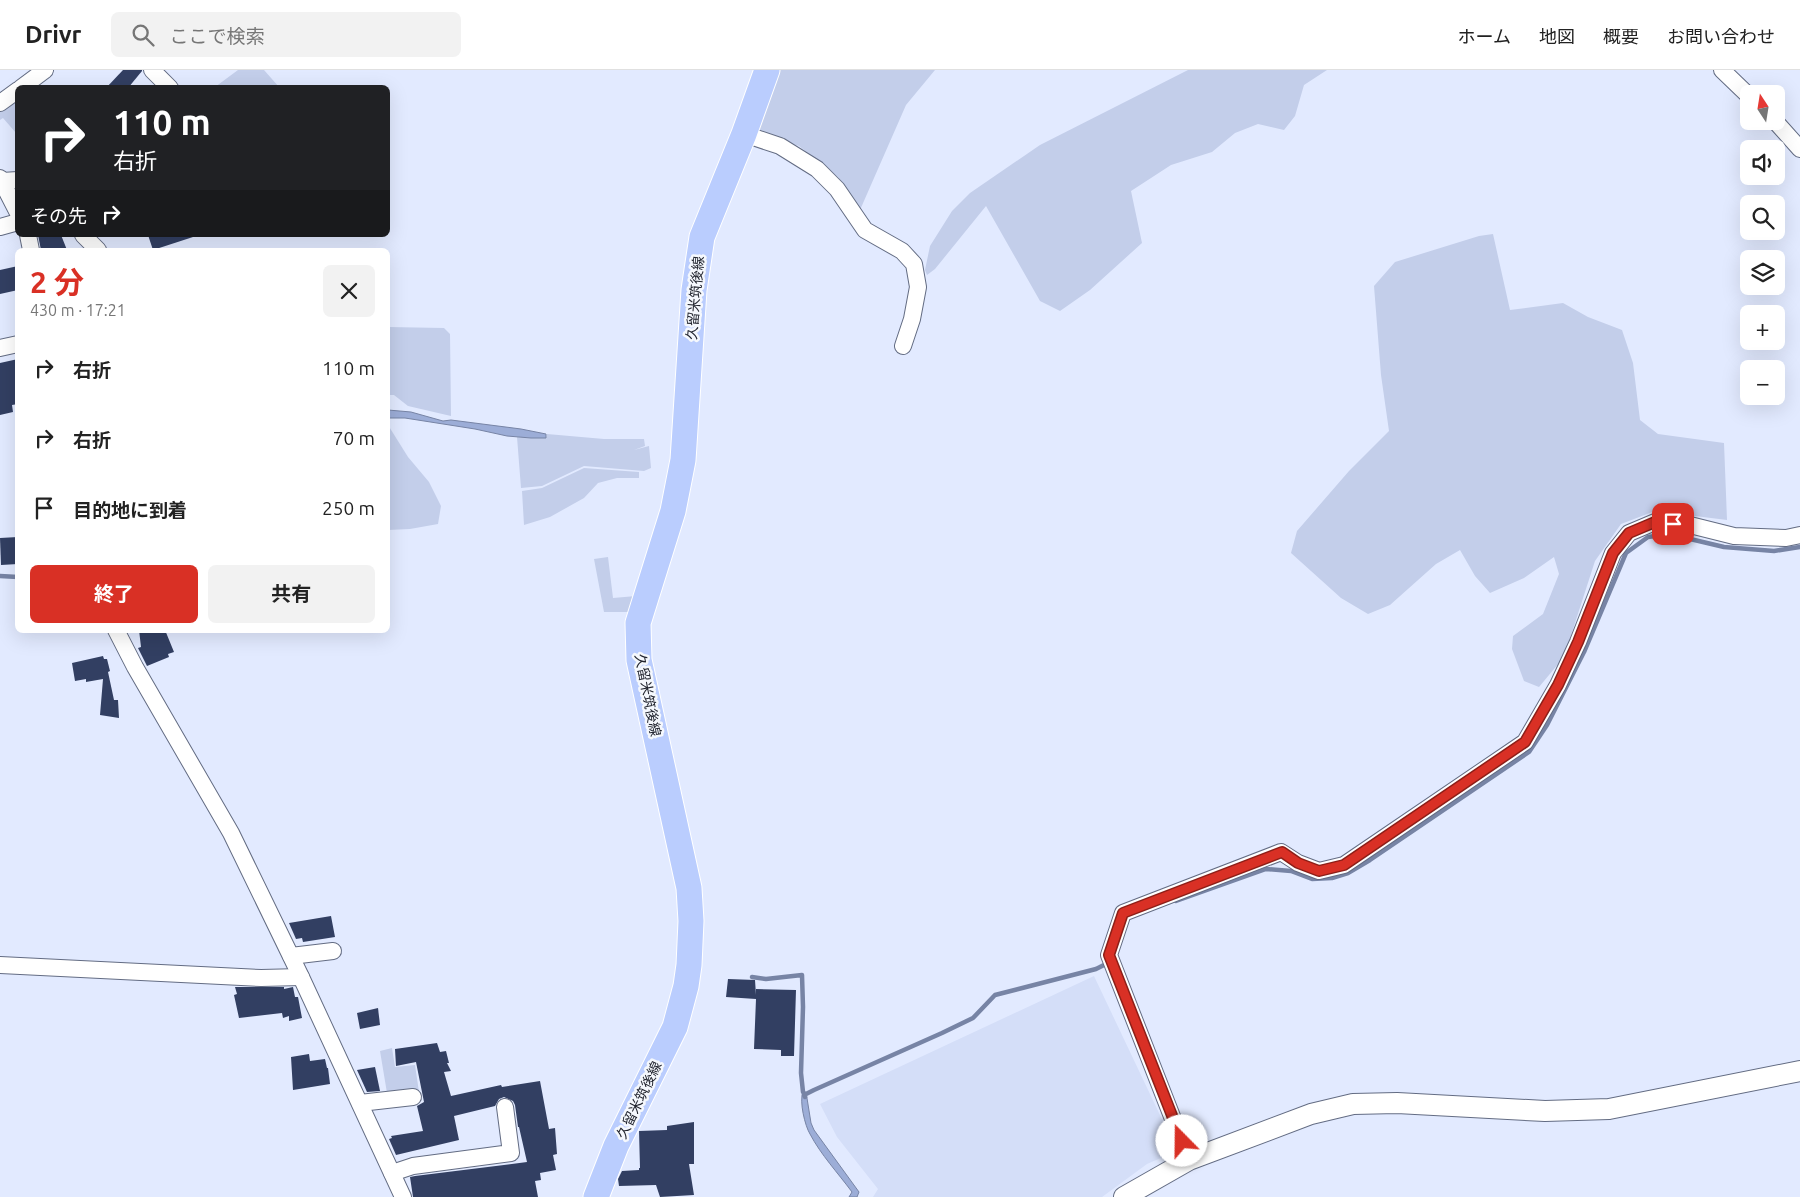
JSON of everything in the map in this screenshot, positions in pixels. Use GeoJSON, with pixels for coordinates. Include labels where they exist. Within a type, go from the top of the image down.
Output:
{"type":"FeatureCollection","features":[{"type":"Feature","properties":{"kind":"main road","name":"久留米筑後線"},"geometry":{"type":"LineString","coordinates":[[596,1197],[616,1146],[675,1027],[686,986],[691,921],[689,888],[639,660],[638,623],[673,511],[683,460],[694,290],[702,236],[744,134],[767,70]]}},
{"type":"Feature","properties":{"kind":"street"},"geometry":{"type":"LineString","coordinates":[[26,85],[45,70]]}},
{"type":"Feature","properties":{"kind":"street"},"geometry":{"type":"LineString","coordinates":[[152,70],[167,85]]}},
{"type":"Feature","properties":{"kind":"street"},"geometry":{"type":"LineString","coordinates":[[1722,70],[1740,87]]}},
{"type":"Feature","properties":{"kind":"street"},"geometry":{"type":"LineString","coordinates":[[0,103],[15,92]]}},
{"type":"Feature","properties":{"kind":"street"},"geometry":{"type":"LineString","coordinates":[[1784,130],[1800,149]]}},
{"type":"Feature","properties":{"kind":"street"},"geometry":{"type":"LineString","coordinates":[[744,134],[780,146],[817,169],[837,190],[864,230],[902,251],[914,264],[918,287],[912,319],[903,346]]}},
{"type":"Feature","properties":{"kind":"street"},"geometry":{"type":"LineString","coordinates":[[7,180],[15,204]]}},
{"type":"Feature","properties":{"kind":"street"},"geometry":{"type":"LineString","coordinates":[[0,226],[15,223]]}},
{"type":"Feature","properties":{"kind":"street"},"geometry":{"type":"LineString","coordinates":[[84,237],[96,248]]}},
{"type":"Feature","properties":{"kind":"street"},"geometry":{"type":"LineString","coordinates":[[0,348],[15,345]]}},
{"type":"Feature","properties":{"kind":"street"},"geometry":{"type":"LineString","coordinates":[[1190,1160],[1109,955],[1123,913],[1282,852],[1298,863],[1319,871],[1344,865],[1525,742],[1558,685],[1578,642],[1613,553],[1629,533],[1655,522],[1690,525],[1734,536],[1786,538],[1800,535]]}},
{"type":"Feature","properties":{"kind":"street"},"geometry":{"type":"LineString","coordinates":[[118,633],[135,667],[231,833],[301,977],[403,1197]]}},
{"type":"Feature","properties":{"kind":"street"},"geometry":{"type":"LineString","coordinates":[[291,956],[333,951]]}},
{"type":"Feature","properties":{"kind":"street"},"geometry":{"type":"LineString","coordinates":[[0,966],[262,978],[301,977]]}},
{"type":"Feature","properties":{"kind":"street"},"geometry":{"type":"LineString","coordinates":[[1124,1197],[1190,1160],[1311,1114],[1353,1104],[1396,1103],[1545,1111],[1609,1109],[1800,1071]]}},
{"type":"Feature","properties":{"kind":"street"},"geometry":{"type":"LineString","coordinates":[[360,1103],[413,1097]]}},
{"type":"Feature","properties":{"kind":"street"},"geometry":{"type":"LineString","coordinates":[[392,1173],[413,1166],[511,1153],[505,1107]]}},
{"type":"Feature","properties":{"kind":"shaded area"},"geometry":{"type":"Polygon","coordinates":[[[238,70],[264,70],[277,85],[218,85],[238,70]]]}},
{"type":"Feature","properties":{"kind":"shaded area"},"geometry":{"type":"Polygon","coordinates":[[[777,70],[935,70],[906,105],[860,210],[838,177],[799,146],[755,132],[777,70]]]}},
{"type":"Feature","properties":{"kind":"shaded area"},"geometry":{"type":"Polygon","coordinates":[[[1188,70],[1327,70],[1304,85],[1295,116],[1284,130],[1258,124],[1235,133],[1212,152],[1171,165],[1131,191],[1142,243],[1090,290],[1060,311],[1040,301],[986,206],[935,269],[927,275],[925,270],[930,246],[952,211],[970,193],[1040,145],[1188,70]]]}},
{"type":"Feature","properties":{"kind":"shaded area"},"geometry":{"type":"Polygon","coordinates":[[[15,97],[15,132],[3,118],[0,120],[0,107],[15,97]]]}},
{"type":"Feature","properties":{"kind":"shaded area"},"geometry":{"type":"Polygon","coordinates":[[[1493,234],[1510,310],[1563,303],[1588,317],[1622,330],[1633,363],[1640,420],[1658,434],[1724,443],[1727,520],[1655,511],[1621,524],[1595,561],[1564,657],[1539,687],[1524,681],[1512,649],[1513,636],[1543,614],[1559,574],[1554,557],[1524,578],[1490,593],[1475,576],[1460,550],[1436,564],[1390,605],[1368,614],[1341,598],[1291,553],[1297,531],[1349,471],[1389,431],[1381,375],[1374,286],[1395,262],[1479,236],[1493,234]]]}},
{"type":"Feature","properties":{"kind":"shaded area"},"geometry":{"type":"Polygon","coordinates":[[[390,327],[444,328],[450,334],[451,416],[408,406],[394,395],[390,395],[390,327]]]}},
{"type":"Feature","properties":{"kind":"shaded area"},"geometry":{"type":"Polygon","coordinates":[[[390,410],[411,412],[443,421],[451,420],[521,429],[546,434],[546,438],[507,436],[405,418],[390,418],[390,410]]]}},
{"type":"Feature","properties":{"kind":"shaded area"},"geometry":{"type":"Polygon","coordinates":[[[390,428],[408,457],[429,482],[441,506],[438,524],[410,529],[390,530],[390,428]]]}},
{"type":"Feature","properties":{"kind":"shaded area"},"geometry":{"type":"Polygon","coordinates":[[[547,434],[604,439],[644,439],[645,446],[634,450],[649,446],[651,468],[644,471],[584,466],[542,486],[521,488],[517,437],[546,438],[547,434]]]}},
{"type":"Feature","properties":{"kind":"shaded area"},"geometry":{"type":"Polygon","coordinates":[[[584,468],[639,472],[639,478],[617,478],[598,483],[584,498],[550,517],[524,525],[522,491],[542,488],[584,468]]]}},
{"type":"Feature","properties":{"kind":"shaded area"},"geometry":{"type":"Polygon","coordinates":[[[608,557],[613,598],[636,596],[631,612],[604,612],[594,559],[608,557]]]}},
{"type":"Feature","properties":{"kind":"shaded area"},"geometry":{"type":"Polygon","coordinates":[[[1094,976],[1177,1151],[1147,1164],[1102,1197],[873,1197],[878,1189],[837,1137],[820,1104],[1094,976]]]}},
{"type":"Feature","properties":{"kind":"shaded area"},"geometry":{"type":"Polygon","coordinates":[[[392,1048],[395,1067],[415,1065],[419,1092],[387,1093],[380,1051],[392,1048]]]}},
{"type":"Feature","properties":{"kind":"shaded area"},"geometry":{"type":"Polygon","coordinates":[[[803,1092],[806,1092],[814,1130],[859,1192],[857,1197],[849,1197],[852,1192],[814,1142],[803,1113],[803,1092]]]}},
{"type":"Feature","properties":{"kind":"building"},"geometry":{"type":"Polygon","coordinates":[[[123,70],[142,70],[130,85],[109,85],[123,70]]]}},
{"type":"Feature","properties":{"kind":"building"},"geometry":{"type":"Polygon","coordinates":[[[38,237],[62,237],[66,248],[41,248],[38,237]]]}},
{"type":"Feature","properties":{"kind":"building"},"geometry":{"type":"Polygon","coordinates":[[[149,237],[193,237],[159,248],[152,248],[149,237]]]}},
{"type":"Feature","properties":{"kind":"building"},"geometry":{"type":"Polygon","coordinates":[[[15,267],[15,291],[0,294],[0,270],[15,267]]]}},
{"type":"Feature","properties":{"kind":"building"},"geometry":{"type":"Polygon","coordinates":[[[15,360],[15,404],[12,405],[13,412],[0,415],[0,363],[15,360]]]}},
{"type":"Feature","properties":{"kind":"building"},"geometry":{"type":"Polygon","coordinates":[[[15,537],[15,564],[1,565],[0,538],[15,537]]]}},
{"type":"Feature","properties":{"kind":"building"},"geometry":{"type":"Polygon","coordinates":[[[139,633],[166,633],[174,652],[168,654],[169,657],[147,666],[138,648],[141,647],[139,633]]]}},
{"type":"Feature","properties":{"kind":"building"},"geometry":{"type":"Polygon","coordinates":[[[103,656],[104,659],[107,659],[110,671],[108,672],[114,700],[118,700],[119,718],[100,715],[103,679],[86,682],[86,679],[75,681],[72,663],[103,656]]]}},
{"type":"Feature","properties":{"kind":"building"},"geometry":{"type":"Polygon","coordinates":[[[331,916],[335,937],[303,942],[302,938],[296,939],[289,923],[331,916]]]}},
{"type":"Feature","properties":{"kind":"building"},"geometry":{"type":"Polygon","coordinates":[[[728,979],[755,980],[756,995],[756,989],[796,990],[794,1056],[781,1056],[781,1050],[754,1049],[756,999],[726,997],[728,979]]]}},
{"type":"Feature","properties":{"kind":"building"},"geometry":{"type":"Polygon","coordinates":[[[235,987],[284,987],[284,989],[293,987],[295,997],[298,997],[302,1018],[289,1021],[289,1016],[283,1018],[282,1013],[239,1018],[234,995],[237,994],[235,987]]]}},
{"type":"Feature","properties":{"kind":"building"},"geometry":{"type":"Polygon","coordinates":[[[378,1008],[380,1025],[360,1029],[357,1013],[378,1008]]]}},
{"type":"Feature","properties":{"kind":"building"},"geometry":{"type":"Polygon","coordinates":[[[437,1043],[440,1052],[446,1051],[449,1063],[447,1063],[451,1071],[444,1072],[451,1096],[501,1085],[502,1087],[540,1081],[549,1129],[555,1128],[557,1154],[553,1155],[556,1170],[540,1173],[541,1180],[535,1181],[538,1197],[413,1197],[410,1177],[527,1162],[518,1127],[515,1105],[513,1101],[504,1097],[499,1099],[495,1106],[454,1116],[459,1140],[396,1155],[389,1139],[392,1138],[391,1136],[423,1131],[417,1106],[424,1102],[416,1062],[396,1066],[395,1049],[437,1043]]]}},
{"type":"Feature","properties":{"kind":"building"},"geometry":{"type":"Polygon","coordinates":[[[309,1054],[310,1061],[325,1059],[330,1084],[293,1090],[291,1057],[309,1054]]]}},
{"type":"Feature","properties":{"kind":"building"},"geometry":{"type":"Polygon","coordinates":[[[375,1067],[380,1091],[367,1092],[357,1070],[375,1067]]]}},
{"type":"Feature","properties":{"kind":"building"},"geometry":{"type":"Polygon","coordinates":[[[694,1122],[694,1164],[689,1164],[694,1195],[660,1197],[656,1185],[619,1186],[618,1179],[622,1171],[639,1170],[640,1168],[639,1131],[667,1130],[667,1126],[694,1122]]]}},
{"type":"Feature","properties":{"kind":"waterway"},"geometry":{"type":"LineString","coordinates":[[1176,901],[1266,869],[1291,871],[1312,879],[1332,878],[1348,873],[1529,752],[1547,725],[1584,652],[1626,553],[1648,537],[1669,534],[1724,547],[1774,551],[1800,547]]}},
{"type":"Feature","properties":{"kind":"waterway"},"geometry":{"type":"LineString","coordinates":[[0,576],[15,577]]}},
{"type":"Feature","properties":{"kind":"waterway"},"geometry":{"type":"LineString","coordinates":[[805,1097],[804,1095],[814,1090],[973,1018],[995,995],[1096,969],[1108,963]]}},
{"type":"Feature","properties":{"kind":"waterway"},"geometry":{"type":"LineString","coordinates":[[752,977],[766,979],[802,975],[801,1073],[803,1092]]}},
{"type":"Feature","properties":{"kind":"route"},"geometry":{"type":"LineString","coordinates":[[1182,1141],[1109,955],[1123,913],[1282,852],[1298,863],[1319,871],[1344,865],[1525,742],[1558,685],[1578,642],[1613,553],[1629,533],[1655,522],[1673,524]]}}]}
